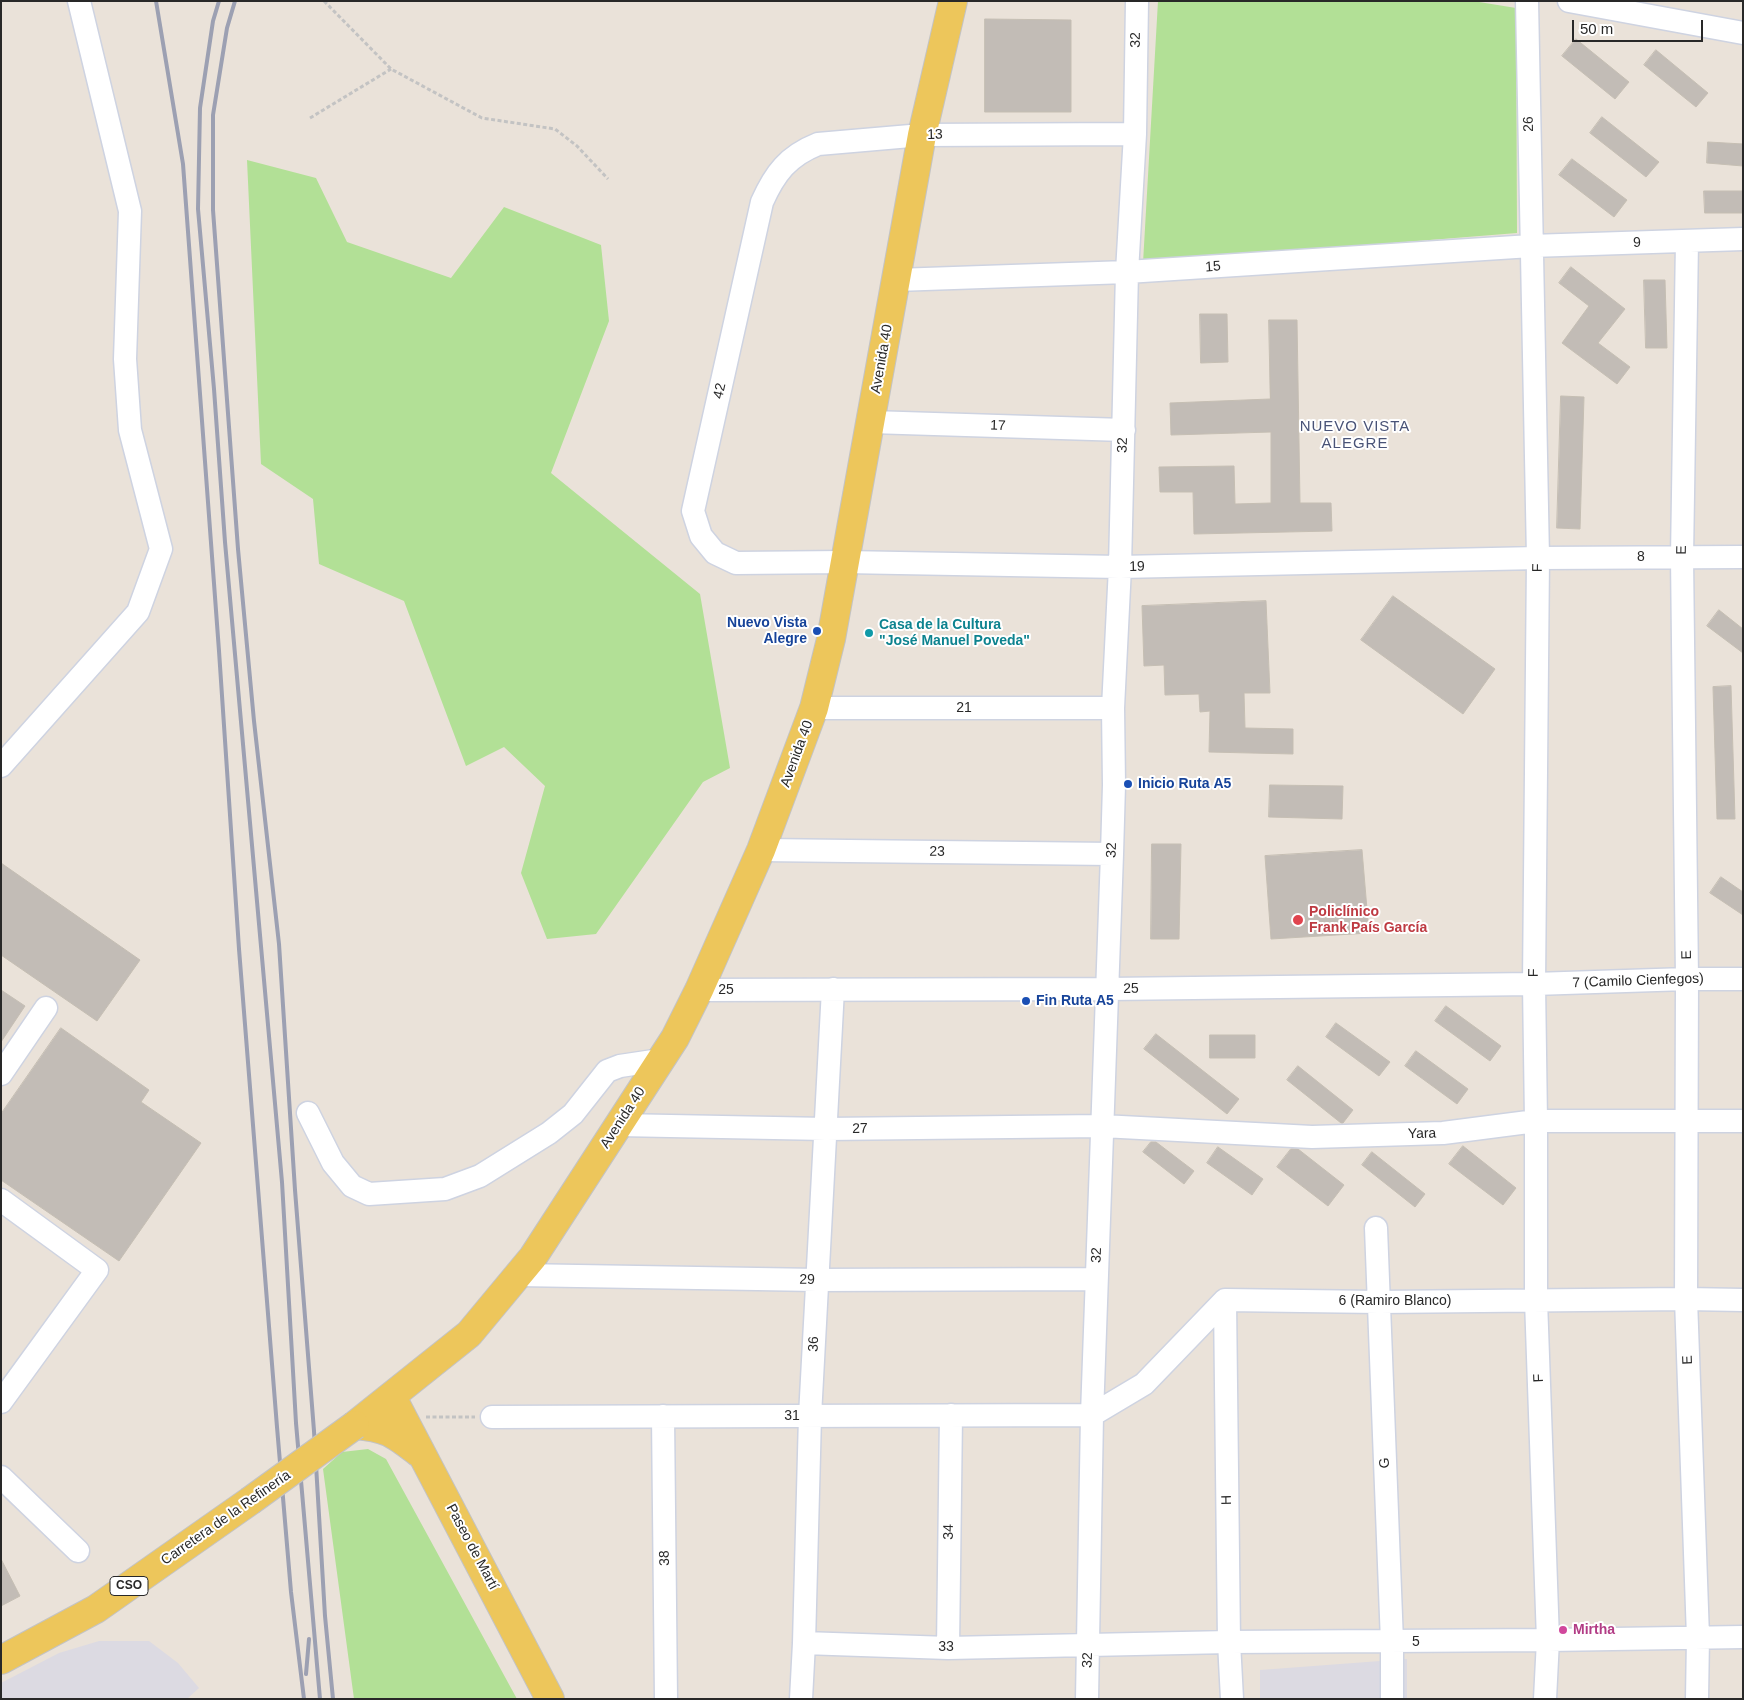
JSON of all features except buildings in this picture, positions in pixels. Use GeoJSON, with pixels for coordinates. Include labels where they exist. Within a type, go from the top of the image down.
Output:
{"type":"FeatureCollection","features":[{"type":"Feature","properties":{"kind":"main road","name":"Avenida 40"},"geometry":{"type":"LineString","coordinates":[[398,1407],[469,1334],[533,1257],[675,1038],[699,990],[761,850],[814,708],[831,638],[922,135],[953,1]]}},
{"type":"Feature","properties":{"kind":"main road","name":"Carretera de la Refinería"},"geometry":{"type":"LineString","coordinates":[[1,1660],[96,1610],[355,1425],[398,1407]]}},
{"type":"Feature","properties":{"kind":"main road","name":"Paseo de Martí"},"geometry":{"type":"LineString","coordinates":[[398,1407],[550,1699]]}},
{"type":"Feature","properties":{"kind":"main road"},"geometry":{"type":"LineString","coordinates":[[355,1425],[378,1427],[394,1434],[424,1457]]}},
{"type":"Feature","properties":{"kind":"street"},"geometry":{"type":"LineString","coordinates":[[1,766],[138,612],[160,549],[130,430],[125,358],[130,211],[78,1]]}},
{"type":"Feature","properties":{"kind":"street","name":"32"},"geometry":{"type":"LineString","coordinates":[[1087,1699],[1096,1278],[1108,989],[1114,785],[1114,708],[1120,567],[1127,272],[1135,134],[1137,1]]}},
{"type":"Feature","properties":{"kind":"street","name":"26"},"geometry":{"type":"LineString","coordinates":[[1527,1],[1531,246]]}},
{"type":"Feature","properties":{"kind":"street"},"geometry":{"type":"LineString","coordinates":[[1569,1],[1743,33]]}},
{"type":"Feature","properties":{"kind":"street","name":"13"},"geometry":{"type":"LineString","coordinates":[[762,202],[773,179],[792,158],[804,149],[818,144],[922,135],[1135,134]]}},
{"type":"Feature","properties":{"kind":"street","name":"42"},"geometry":{"type":"LineString","coordinates":[[736,563],[715,553],[701,536],[693,511],[762,202]]}},
{"type":"Feature","properties":{"kind":"street","name":"9"},"geometry":{"type":"LineString","coordinates":[[1531,246],[1743,239]]}},
{"type":"Feature","properties":{"kind":"street","name":"E"},"geometry":{"type":"LineString","coordinates":[[1687,241],[1682,557],[1688,1122],[1686,1299],[1698,1637],[1697,1699]]}},
{"type":"Feature","properties":{"kind":"street","name":"15"},"geometry":{"type":"LineString","coordinates":[[896,280],[1127,272],[1531,246]]}},
{"type":"Feature","properties":{"kind":"street","name":"F"},"geometry":{"type":"LineString","coordinates":[[1531,246],[1538,558],[1534,984],[1536,1300],[1548,1640],[1545,1699]]}},
{"type":"Feature","properties":{"kind":"street","name":"17"},"geometry":{"type":"LineString","coordinates":[[871,422],[1124,430]]}},
{"type":"Feature","properties":{"kind":"street","name":"19"},"geometry":{"type":"LineString","coordinates":[[736,563],[844,562],[1120,567],[1538,558]]}},
{"type":"Feature","properties":{"kind":"street","name":"8"},"geometry":{"type":"LineString","coordinates":[[1538,558],[1743,558]]}},
{"type":"Feature","properties":{"kind":"street","name":"21"},"geometry":{"type":"LineString","coordinates":[[814,708],[1114,708]]}},
{"type":"Feature","properties":{"kind":"street","name":"23"},"geometry":{"type":"LineString","coordinates":[[761,850],[1112,854]]}},
{"type":"Feature","properties":{"kind":"street","name":"7 (Camilo Cienfegos)"},"geometry":{"type":"LineString","coordinates":[[1534,984],[1743,979]]}},
{"type":"Feature","properties":{"kind":"street","name":"25"},"geometry":{"type":"LineString","coordinates":[[699,990],[1108,989],[1534,984]]}},
{"type":"Feature","properties":{"kind":"street","name":"36"},"geometry":{"type":"LineString","coordinates":[[801,1699],[810,1416],[833,989]]}},
{"type":"Feature","properties":{"kind":"street"},"geometry":{"type":"LineString","coordinates":[[1,1074],[46,1008]]}},
{"type":"Feature","properties":{"kind":"street"},"geometry":{"type":"LineString","coordinates":[[308,1113],[334,1163],[352,1186],[369,1194],[445,1189],[480,1176],[549,1133],[573,1114],[607,1071],[620,1066],[660,1060]]}},
{"type":"Feature","properties":{"kind":"street","name":"Yara"},"geometry":{"type":"LineString","coordinates":[[1102,1126],[1312,1137],[1443,1133],[1536,1121],[1743,1121]]}},
{"type":"Feature","properties":{"kind":"street","name":"27"},"geometry":{"type":"LineString","coordinates":[[618,1125],[826,1129],[1102,1126]]}},
{"type":"Feature","properties":{"kind":"street"},"geometry":{"type":"LineString","coordinates":[[1,1200],[98,1270],[1,1402]]}},
{"type":"Feature","properties":{"kind":"street","name":"G"},"geometry":{"type":"LineString","coordinates":[[1376,1228],[1392,1642],[1392,1699]]}},
{"type":"Feature","properties":{"kind":"street","name":"29"},"geometry":{"type":"LineString","coordinates":[[518,1275],[817,1280],[1096,1278]]}},
{"type":"Feature","properties":{"kind":"street"},"geometry":{"type":"LineString","coordinates":[[1092,1415],[1144,1384],[1225,1300]]}},
{"type":"Feature","properties":{"kind":"street","name":"6 (Ramiro Blanco)"},"geometry":{"type":"LineString","coordinates":[[1225,1300],[1379,1302],[1743,1300]]}},
{"type":"Feature","properties":{"kind":"street","name":"H"},"geometry":{"type":"LineString","coordinates":[[1225,1300],[1229,1642],[1232,1699]]}},
{"type":"Feature","properties":{"kind":"street","name":"34"},"geometry":{"type":"LineString","coordinates":[[948,1648],[950,1415]]}},
{"type":"Feature","properties":{"kind":"street","name":"31"},"geometry":{"type":"LineString","coordinates":[[492,1417],[1092,1415]]}},
{"type":"Feature","properties":{"kind":"street","name":"38"},"geometry":{"type":"LineString","coordinates":[[663,1416],[666,1699]]}},
{"type":"Feature","properties":{"kind":"street"},"geometry":{"type":"LineString","coordinates":[[1,1477],[78,1551]]}},
{"type":"Feature","properties":{"kind":"street","name":"5"},"geometry":{"type":"LineString","coordinates":[[1088,1645],[1743,1636]]}},
{"type":"Feature","properties":{"kind":"street","name":"33"},"geometry":{"type":"LineString","coordinates":[[804,1644],[948,1648],[1088,1645]]}},
{"type":"Feature","properties":{"kind":"path"},"geometry":{"type":"LineString","coordinates":[[324,1],[391,70],[482,118],[555,129],[577,146],[608,179]]}},
{"type":"Feature","properties":{"kind":"path"},"geometry":{"type":"LineString","coordinates":[[310,118],[391,70]]}},
{"type":"Feature","properties":{"kind":"path"},"geometry":{"type":"LineString","coordinates":[[398,1407],[492,1417]]}},
{"type":"Feature","properties":{"kind":"shaded area"},"geometry":{"type":"Polygon","coordinates":[[[99,1641],[149,1641],[178,1663],[199,1688],[187,1699],[1,1699],[1,1683],[59,1653],[99,1641]]]}},
{"type":"Feature","properties":{"kind":"shaded area"},"geometry":{"type":"Polygon","coordinates":[[[1407,1659],[1407,1699],[1260,1699],[1260,1670],[1407,1659]]]}},
{"type":"Feature","properties":{"kind":"green space"},"geometry":{"type":"Polygon","coordinates":[[[1158,1],[1473,1],[1516,8],[1517,233],[1143,263],[1158,1]]]}},
{"type":"Feature","properties":{"kind":"green space"},"geometry":{"type":"Polygon","coordinates":[[[247,160],[316,178],[347,242],[451,278],[504,207],[601,245],[609,321],[551,473],[700,594],[730,768],[703,782],[596,934],[547,939],[521,873],[545,786],[504,747],[466,766],[404,601],[319,564],[313,499],[261,464],[247,160]]]}},
{"type":"Feature","properties":{"kind":"green space"},"geometry":{"type":"Polygon","coordinates":[[[368,1449],[386,1459],[517,1699],[354,1699],[323,1469],[342,1452],[368,1449]]]}},
{"type":"Feature","properties":{"kind":"railway"},"geometry":{"type":"LineString","coordinates":[[156,1],[183,164],[239,949],[291,1592],[304,1699]]}},
{"type":"Feature","properties":{"kind":"railway"},"geometry":{"type":"LineString","coordinates":[[219,1],[213,21],[200,108],[198,209],[225,542],[282,1182],[296,1423],[320,1699]]}},
{"type":"Feature","properties":{"kind":"railway"},"geometry":{"type":"LineString","coordinates":[[235,1],[227,28],[213,115],[213,210],[238,549],[254,721],[279,944],[295,1190],[314,1431],[325,1616],[333,1699]]}},
{"type":"Feature","properties":{"kind":"railway"},"geometry":{"type":"LineString","coordinates":[[306,1674],[309,1639]]}},
{"type":"Feature","properties":{"kind":"place","name":"Nuevo Vista Alegre"},"geometry":{"type":"Point","coordinates":[817,631]}},
{"type":"Feature","properties":{"kind":"place","name":"Casa de la Cultura \"José Manuel Poveda\""},"geometry":{"type":"Point","coordinates":[869,633]}},
{"type":"Feature","properties":{"kind":"place","name":"Inicio Ruta A5"},"geometry":{"type":"Point","coordinates":[1128,784]}},
{"type":"Feature","properties":{"kind":"place","name":"Policlínico Frank País García"},"geometry":{"type":"Point","coordinates":[1298,920]}},
{"type":"Feature","properties":{"kind":"place","name":"Fin Ruta A5"},"geometry":{"type":"Point","coordinates":[1026,1001]}},
{"type":"Feature","properties":{"kind":"place","name":"Mirtha"},"geometry":{"type":"Point","coordinates":[1563,1630]}},
{"type":"Feature","properties":{"kind":"district","name":"NUEVO VISTA ALEGRE"},"geometry":{"type":"Point","coordinates":[1355,436]}}]}
